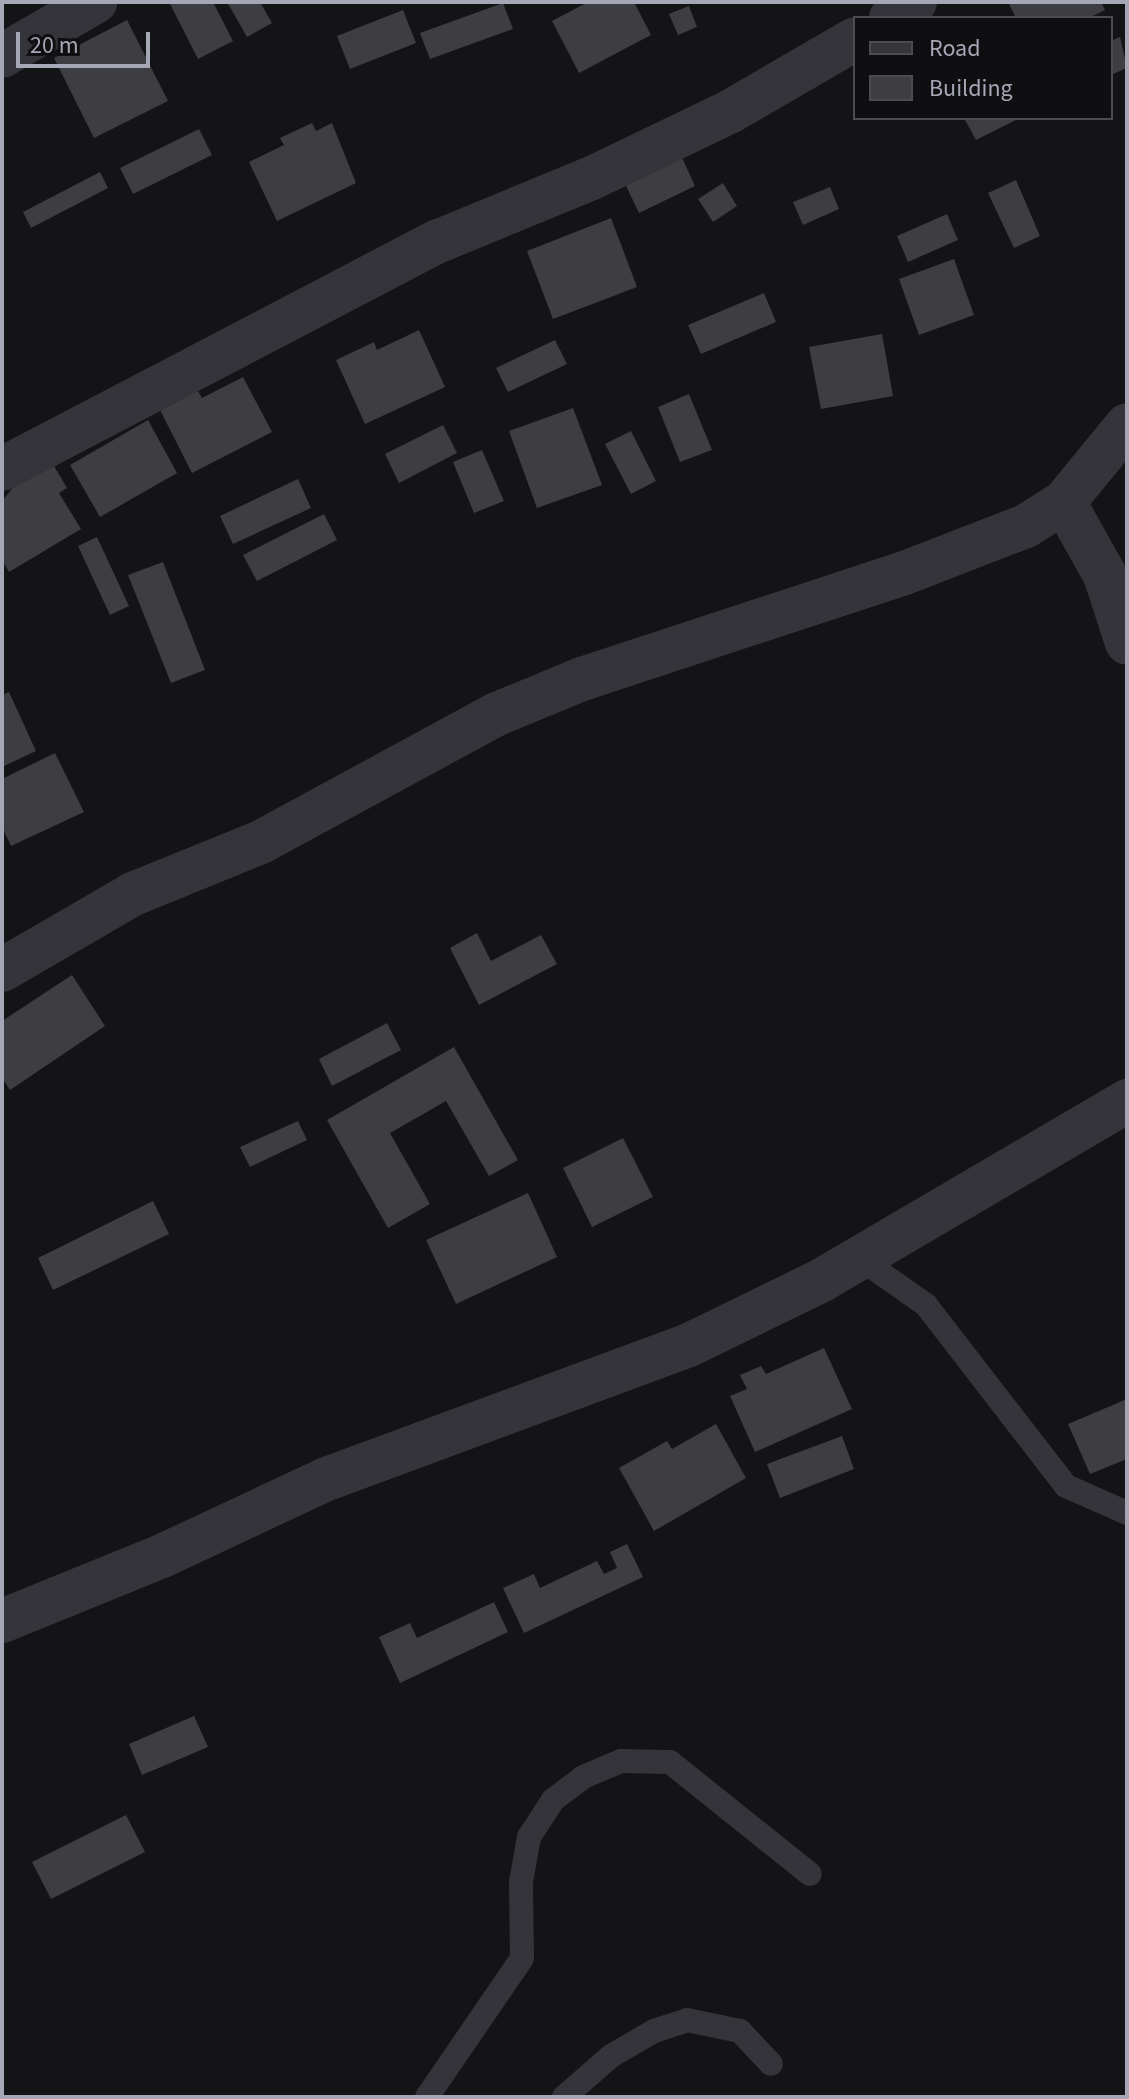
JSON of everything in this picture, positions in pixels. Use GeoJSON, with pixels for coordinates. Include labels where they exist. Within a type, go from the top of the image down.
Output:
{"type":"FeatureCollection","features":[{"type":"Feature","properties":{"kind":"street"},"geometry":{"type":"LineString","coordinates":[[2,56],[95,2]]}},
{"type":"Feature","properties":{"kind":"street"},"geometry":{"type":"LineString","coordinates":[[894,16],[915,2]]}},
{"type":"Feature","properties":{"kind":"street"},"geometry":{"type":"LineString","coordinates":[[2,469],[439,241],[592,178],[731,111],[853,40]]}},
{"type":"Feature","properties":{"kind":"street"},"geometry":{"type":"LineString","coordinates":[[2,970],[133,894],[261,842],[497,714],[582,679],[902,574],[1026,526],[1064,502],[1127,425]]}},
{"type":"Feature","properties":{"kind":"street"},"geometry":{"type":"LineString","coordinates":[[1064,502],[1105,575],[1127,643]]}},
{"type":"Feature","properties":{"kind":"street"},"geometry":{"type":"LineString","coordinates":[[2,1621],[162,1556],[324,1480],[689,1345],[859,1258],[1127,1101]]}},
{"type":"Feature","properties":{"kind":"lane"},"geometry":{"type":"LineString","coordinates":[[859,1258],[926,1305],[1066,1486],[1127,1513]]}},
{"type":"Feature","properties":{"kind":"lane"},"geometry":{"type":"LineString","coordinates":[[427,2097],[522,1958],[521,1882],[529,1837],[553,1800],[583,1777],[621,1761],[670,1762],[810,1874]]}},
{"type":"Feature","properties":{"kind":"lane"},"geometry":{"type":"LineString","coordinates":[[564,2097],[611,2056],[654,2031],[687,2020],[740,2031],[771,2064]]}},
{"type":"Feature","properties":{"kind":"building"},"geometry":{"type":"Polygon","coordinates":[[[169,2],[213,2],[233,41],[198,59],[169,2]]]}},
{"type":"Feature","properties":{"kind":"building"},"geometry":{"type":"Polygon","coordinates":[[[227,2],[260,2],[272,23],[247,37],[227,2]]]}},
{"type":"Feature","properties":{"kind":"building"},"geometry":{"type":"Polygon","coordinates":[[[588,2],[634,2],[651,35],[579,73],[552,21],[588,2]]]}},
{"type":"Feature","properties":{"kind":"building"},"geometry":{"type":"Polygon","coordinates":[[[1008,2],[1101,2],[1105,10],[1093,16],[1015,16],[1008,2]]]}},
{"type":"Feature","properties":{"kind":"building"},"geometry":{"type":"Polygon","coordinates":[[[503,3],[513,29],[430,59],[420,33],[503,3]]]}},
{"type":"Feature","properties":{"kind":"building"},"geometry":{"type":"Polygon","coordinates":[[[689,6],[697,27],[678,35],[669,14],[689,6]]]}},
{"type":"Feature","properties":{"kind":"building"},"geometry":{"type":"Polygon","coordinates":[[[403,10],[416,43],[350,69],[337,36],[403,10]]]}},
{"type":"Feature","properties":{"kind":"building"},"geometry":{"type":"Polygon","coordinates":[[[127,20],[168,101],[94,138],[54,58],[127,20]]]}},
{"type":"Feature","properties":{"kind":"building"},"geometry":{"type":"Polygon","coordinates":[[[1120,37],[1127,68],[1113,74],[1113,40],[1120,37]]]}},
{"type":"Feature","properties":{"kind":"building"},"geometry":{"type":"Polygon","coordinates":[[[965,120],[1016,120],[976,140],[965,120]]]}},
{"type":"Feature","properties":{"kind":"building"},"geometry":{"type":"Polygon","coordinates":[[[312,123],[316,131],[332,123],[356,183],[277,221],[249,162],[284,145],[280,138],[312,123]]]}},
{"type":"Feature","properties":{"kind":"building"},"geometry":{"type":"Polygon","coordinates":[[[199,129],[212,155],[133,194],[120,168],[199,129]]]}},
{"type":"Feature","properties":{"kind":"building"},"geometry":{"type":"Polygon","coordinates":[[[678,149],[695,186],[639,213],[621,175],[678,149]]]}},
{"type":"Feature","properties":{"kind":"building"},"geometry":{"type":"Polygon","coordinates":[[[100,172],[108,188],[31,228],[23,212],[100,172]]]}},
{"type":"Feature","properties":{"kind":"building"},"geometry":{"type":"Polygon","coordinates":[[[1016,180],[1040,236],[1014,248],[988,193],[1016,180]]]}},
{"type":"Feature","properties":{"kind":"building"},"geometry":{"type":"Polygon","coordinates":[[[723,183],[737,206],[713,222],[698,199],[723,183]]]}},
{"type":"Feature","properties":{"kind":"building"},"geometry":{"type":"Polygon","coordinates":[[[830,187],[839,209],[803,225],[793,202],[830,187]]]}},
{"type":"Feature","properties":{"kind":"building"},"geometry":{"type":"Polygon","coordinates":[[[947,214],[958,240],[908,262],[897,236],[947,214]]]}},
{"type":"Feature","properties":{"kind":"building"},"geometry":{"type":"Polygon","coordinates":[[[611,218],[637,287],[553,319],[527,251],[611,218]]]}},
{"type":"Feature","properties":{"kind":"building"},"geometry":{"type":"Polygon","coordinates":[[[954,259],[974,315],[919,335],[899,279],[954,259]]]}},
{"type":"Feature","properties":{"kind":"building"},"geometry":{"type":"Polygon","coordinates":[[[764,293],[776,322],[701,354],[688,325],[764,293]]]}},
{"type":"Feature","properties":{"kind":"building"},"geometry":{"type":"Polygon","coordinates":[[[419,330],[445,387],[365,424],[336,360],[374,342],[377,350],[419,330]]]}},
{"type":"Feature","properties":{"kind":"building"},"geometry":{"type":"Polygon","coordinates":[[[882,334],[893,396],[821,409],[809,347],[882,334]]]}},
{"type":"Feature","properties":{"kind":"building"},"geometry":{"type":"Polygon","coordinates":[[[555,340],[567,364],[508,392],[496,368],[555,340]]]}},
{"type":"Feature","properties":{"kind":"building"},"geometry":{"type":"Polygon","coordinates":[[[243,377],[272,432],[192,473],[160,410],[198,391],[202,398],[243,377]]]}},
{"type":"Feature","properties":{"kind":"building"},"geometry":{"type":"Polygon","coordinates":[[[689,394],[712,450],[680,462],[658,407],[689,394]]]}},
{"type":"Feature","properties":{"kind":"building"},"geometry":{"type":"Polygon","coordinates":[[[573,408],[602,485],[537,508],[509,431],[573,408]]]}},
{"type":"Feature","properties":{"kind":"building"},"geometry":{"type":"Polygon","coordinates":[[[148,420],[177,473],[100,517],[70,465],[148,420]]]}},
{"type":"Feature","properties":{"kind":"building"},"geometry":{"type":"Polygon","coordinates":[[[443,425],[457,453],[399,483],[385,454],[443,425]]]}},
{"type":"Feature","properties":{"kind":"building"},"geometry":{"type":"Polygon","coordinates":[[[631,431],[656,481],[631,494],[605,444],[631,431]]]}},
{"type":"Feature","properties":{"kind":"building"},"geometry":{"type":"Polygon","coordinates":[[[44,449],[67,488],[59,493],[81,529],[9,572],[2,560],[2,501],[44,449]]]}},
{"type":"Feature","properties":{"kind":"building"},"geometry":{"type":"Polygon","coordinates":[[[482,450],[504,501],[474,513],[453,462],[482,450]]]}},
{"type":"Feature","properties":{"kind":"building"},"geometry":{"type":"Polygon","coordinates":[[[298,479],[311,508],[233,544],[220,516],[298,479]]]}},
{"type":"Feature","properties":{"kind":"building"},"geometry":{"type":"Polygon","coordinates":[[[324,514],[337,540],[257,581],[243,555],[324,514]]]}},
{"type":"Feature","properties":{"kind":"building"},"geometry":{"type":"Polygon","coordinates":[[[97,537],[129,606],[110,615],[78,546],[97,537]]]}},
{"type":"Feature","properties":{"kind":"building"},"geometry":{"type":"Polygon","coordinates":[[[163,562],[205,670],[171,683],[128,575],[163,562]]]}},
{"type":"Feature","properties":{"kind":"building"},"geometry":{"type":"Polygon","coordinates":[[[9,692],[36,751],[2,767],[2,695],[9,692]]]}},
{"type":"Feature","properties":{"kind":"building"},"geometry":{"type":"Polygon","coordinates":[[[55,753],[84,812],[11,846],[2,827],[2,779],[55,753]]]}},
{"type":"Feature","properties":{"kind":"building"},"geometry":{"type":"Polygon","coordinates":[[[477,933],[491,961],[541,935],[557,964],[479,1005],[450,948],[477,933]]]}},
{"type":"Feature","properties":{"kind":"building"},"geometry":{"type":"Polygon","coordinates":[[[72,975],[105,1026],[10,1090],[2,1078],[2,1021],[72,975]]]}},
{"type":"Feature","properties":{"kind":"building"},"geometry":{"type":"Polygon","coordinates":[[[387,1023],[401,1050],[332,1086],[319,1059],[387,1023]]]}},
{"type":"Feature","properties":{"kind":"building"},"geometry":{"type":"Polygon","coordinates":[[[454,1047],[518,1160],[489,1176],[446,1101],[390,1133],[430,1204],[388,1228],[327,1120],[454,1047]]]}},
{"type":"Feature","properties":{"kind":"building"},"geometry":{"type":"Polygon","coordinates":[[[298,1121],[307,1140],[250,1167],[240,1147],[298,1121]]]}},
{"type":"Feature","properties":{"kind":"building"},"geometry":{"type":"Polygon","coordinates":[[[623,1138],[653,1197],[592,1227],[563,1168],[623,1138]]]}},
{"type":"Feature","properties":{"kind":"building"},"geometry":{"type":"Polygon","coordinates":[[[528,1193],[557,1257],[456,1304],[426,1240],[528,1193]]]}},
{"type":"Feature","properties":{"kind":"building"},"geometry":{"type":"Polygon","coordinates":[[[153,1201],[169,1234],[53,1290],[38,1258],[153,1201]]]}},
{"type":"Feature","properties":{"kind":"building"},"geometry":{"type":"Polygon","coordinates":[[[824,1348],[852,1409],[755,1452],[730,1396],[747,1389],[740,1375],[761,1366],[766,1374],[824,1348]]]}},
{"type":"Feature","properties":{"kind":"building"},"geometry":{"type":"Polygon","coordinates":[[[1127,1399],[1127,1459],[1090,1474],[1068,1424],[1127,1399]]]}},
{"type":"Feature","properties":{"kind":"building"},"geometry":{"type":"Polygon","coordinates":[[[716,1424],[746,1478],[654,1531],[619,1468],[667,1441],[672,1449],[716,1424]]]}},
{"type":"Feature","properties":{"kind":"building"},"geometry":{"type":"Polygon","coordinates":[[[842,1436],[854,1469],[780,1498],[767,1464],[842,1436]]]}},
{"type":"Feature","properties":{"kind":"building"},"geometry":{"type":"Polygon","coordinates":[[[627,1544],[643,1577],[524,1633],[503,1588],[534,1574],[540,1588],[597,1561],[604,1574],[617,1568],[610,1552],[627,1544]]]}},
{"type":"Feature","properties":{"kind":"building"},"geometry":{"type":"Polygon","coordinates":[[[494,1602],[508,1632],[400,1683],[379,1637],[410,1623],[417,1638],[494,1602]]]}},
{"type":"Feature","properties":{"kind":"building"},"geometry":{"type":"Polygon","coordinates":[[[194,1716],[208,1747],[142,1775],[129,1744],[194,1716]]]}},
{"type":"Feature","properties":{"kind":"building"},"geometry":{"type":"Polygon","coordinates":[[[126,1815],[145,1852],[51,1899],[32,1862],[126,1815]]]}}]}
